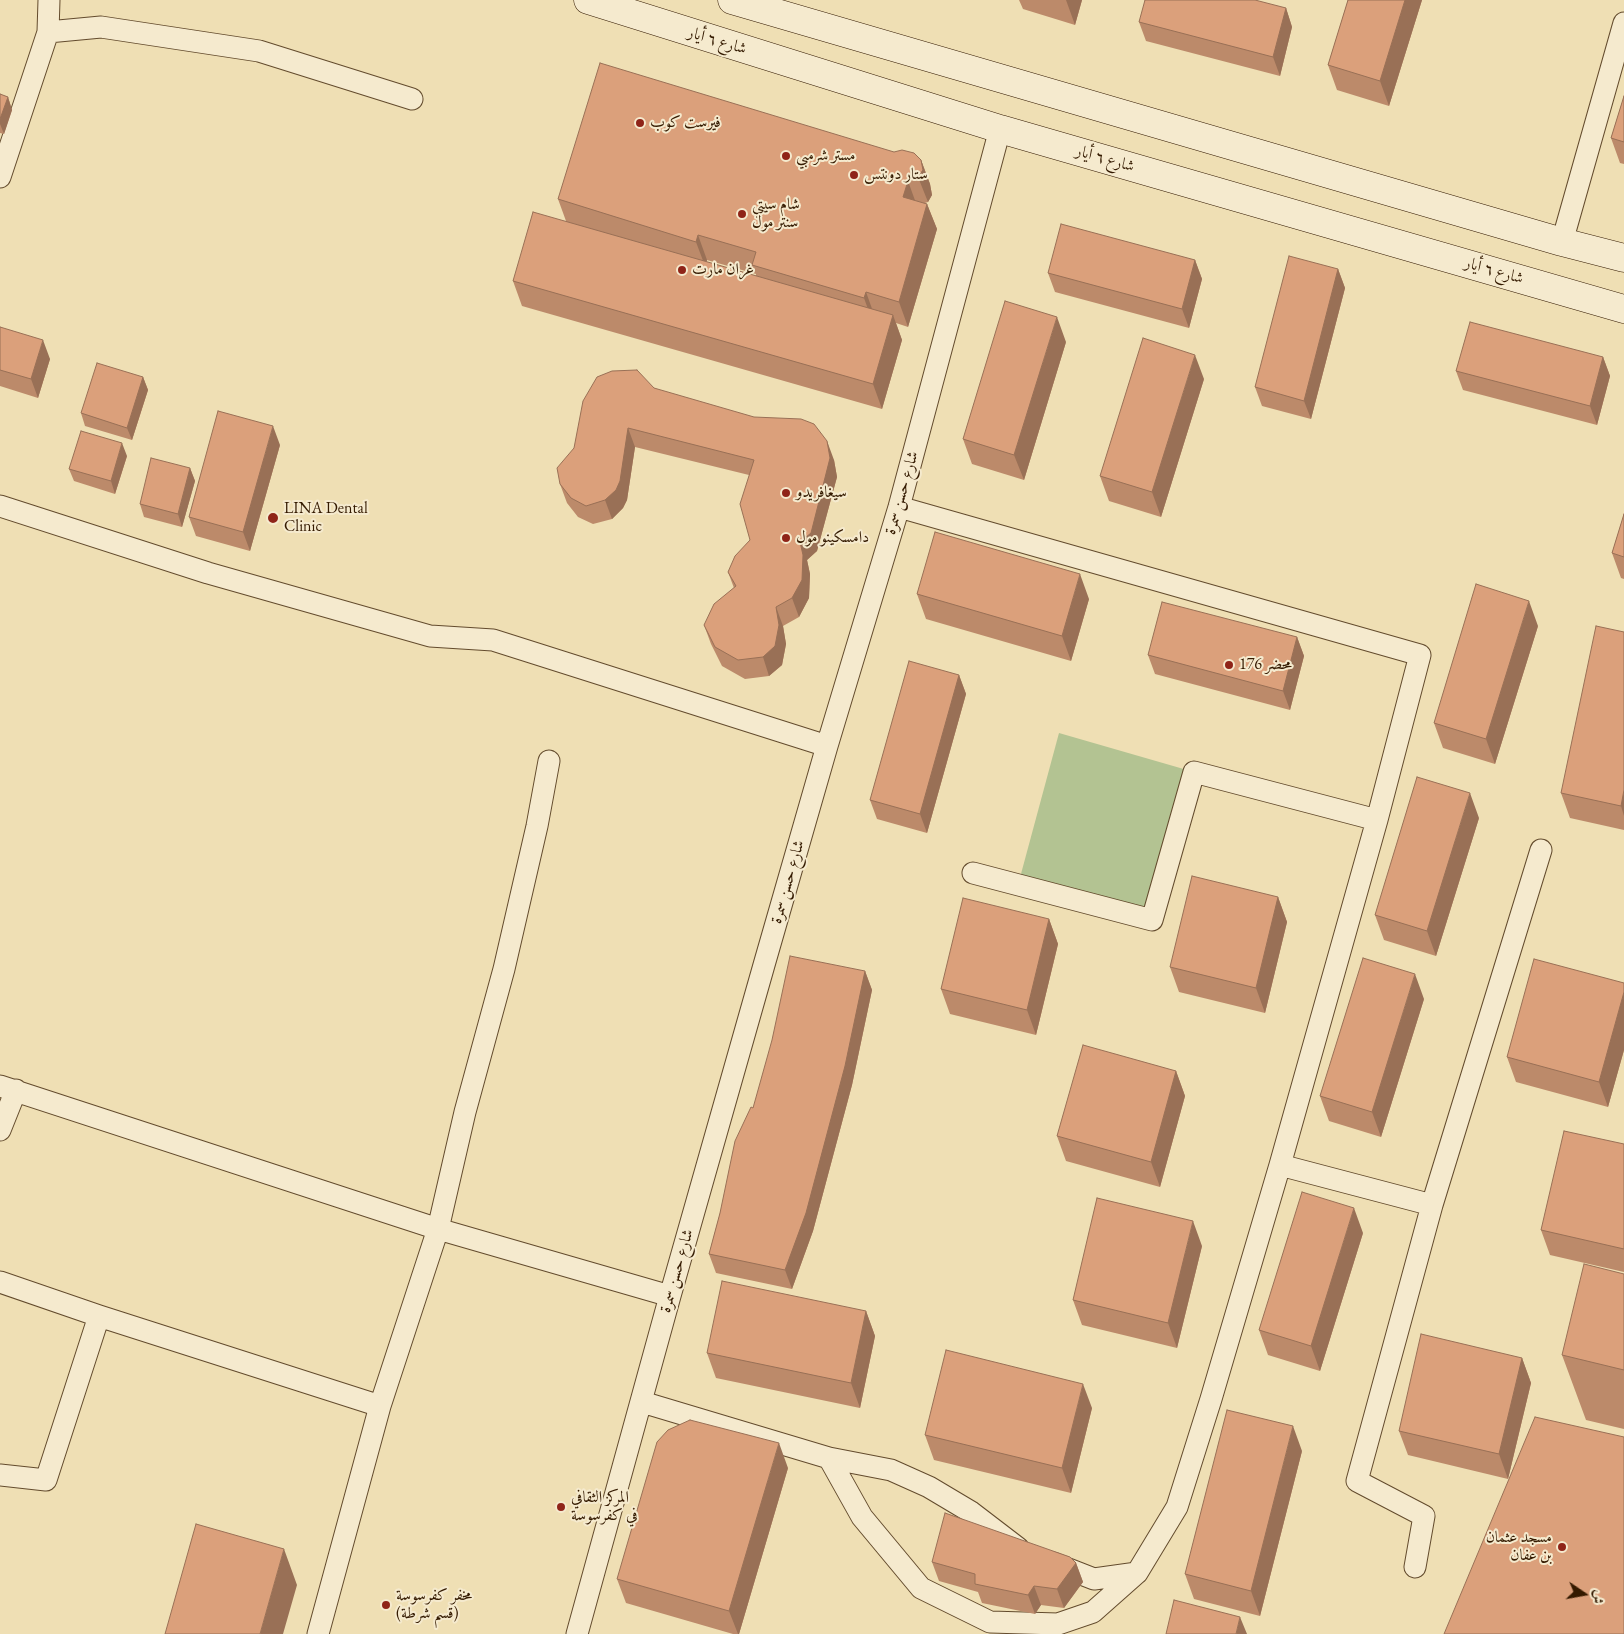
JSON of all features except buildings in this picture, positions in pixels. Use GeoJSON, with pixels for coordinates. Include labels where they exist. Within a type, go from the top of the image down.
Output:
{"type":"FeatureCollection","features":[{"type":"Feature","properties":{"kind":"main road","name":"شارع ٦ أيار"},"geometry":{"type":"LineString","coordinates":[[588,0],[1000,129],[1624,309]]}},
{"type":"Feature","properties":{"kind":"main road"},"geometry":{"type":"LineString","coordinates":[[732,0],[1562,242],[1624,258]]}},
{"type":"Feature","properties":{"kind":"street"},"geometry":{"type":"LineString","coordinates":[[0,177],[48,32],[49,0]]}},
{"type":"Feature","properties":{"kind":"street"},"geometry":{"type":"LineString","coordinates":[[1562,242],[1624,23]]}},
{"type":"Feature","properties":{"kind":"street"},"geometry":{"type":"LineString","coordinates":[[48,32],[101,27],[259,52],[412,99]]}},
{"type":"Feature","properties":{"kind":"street","name":"شارع حسن سمرة"},"geometry":{"type":"LineString","coordinates":[[577,1634],[670,1296],[828,746],[899,507],[1000,129]]}},
{"type":"Feature","properties":{"kind":"street"},"geometry":{"type":"LineString","coordinates":[[0,506],[208,573],[430,636],[493,640],[828,746]]}},
{"type":"Feature","properties":{"kind":"street"},"geometry":{"type":"LineString","coordinates":[[829,1458],[862,1517],[922,1588],[990,1622],[1058,1624],[1093,1612],[1137,1573],[1177,1507],[1211,1399],[1280,1165],[1377,820],[1420,655],[899,507]]}},
{"type":"Feature","properties":{"kind":"street"},"geometry":{"type":"LineString","coordinates":[[318,1634],[380,1406],[438,1229],[465,1112],[504,969],[537,826],[549,761]]}},
{"type":"Feature","properties":{"kind":"street"},"geometry":{"type":"LineString","coordinates":[[973,873],[1152,920],[1194,772],[1377,820]]}},
{"type":"Feature","properties":{"kind":"street"},"geometry":{"type":"LineString","coordinates":[[1415,1568],[1424,1516],[1357,1481],[1432,1205],[1541,850]]}},
{"type":"Feature","properties":{"kind":"street"},"geometry":{"type":"LineString","coordinates":[[0,1130],[8,1088],[438,1229],[670,1296]]}},
{"type":"Feature","properties":{"kind":"street"},"geometry":{"type":"LineString","coordinates":[[1280,1165],[1432,1205]]}},
{"type":"Feature","properties":{"kind":"street"},"geometry":{"type":"LineString","coordinates":[[0,1282],[99,1316],[380,1406]]}},
{"type":"Feature","properties":{"kind":"street"},"geometry":{"type":"LineString","coordinates":[[0,1475],[46,1480],[99,1316]]}},
{"type":"Feature","properties":{"kind":"street"},"geometry":{"type":"LineString","coordinates":[[642,1402],[829,1458],[899,1473],[929,1487],[971,1512],[1020,1549],[1094,1579],[1137,1573]]}},
{"type":"Feature","properties":{"kind":"green space"},"geometry":{"type":"Polygon","coordinates":[[[1059,733],[1194,772],[1152,920],[1018,885],[1059,733]]]}},
{"type":"Feature","properties":{"kind":"place","name":"فيرست كوب"},"geometry":{"type":"Point","coordinates":[640,123]}},
{"type":"Feature","properties":{"kind":"place","name":"مستر شرمبي"},"geometry":{"type":"Point","coordinates":[786,156]}},
{"type":"Feature","properties":{"kind":"place","name":"ستار دونتس"},"geometry":{"type":"Point","coordinates":[854,175]}},
{"type":"Feature","properties":{"kind":"place","name":"شام سيتي سنتر مول"},"geometry":{"type":"Point","coordinates":[742,214]}},
{"type":"Feature","properties":{"kind":"place","name":"غران مارت"},"geometry":{"type":"Point","coordinates":[682,270]}},
{"type":"Feature","properties":{"kind":"place","name":"سيغافريدو"},"geometry":{"type":"Point","coordinates":[786,493]}},
{"type":"Feature","properties":{"kind":"place","name":"LINA Dental Clinic"},"geometry":{"type":"Point","coordinates":[273,518]}},
{"type":"Feature","properties":{"kind":"place","name":"دامسكينو مول"},"geometry":{"type":"Point","coordinates":[786,538]}},
{"type":"Feature","properties":{"kind":"place","name":"محضر 176"},"geometry":{"type":"Point","coordinates":[1229,665]}},
{"type":"Feature","properties":{"kind":"place","name":"المركز الثقافي في كفرسوسة"},"geometry":{"type":"Point","coordinates":[561,1507]}},
{"type":"Feature","properties":{"kind":"place","name":"مسجد عثمان بن عفان"},"geometry":{"type":"Point","coordinates":[1562,1547]}},
{"type":"Feature","properties":{"kind":"place","name":"مخفر كفرسوسة (قسم شرطة)"},"geometry":{"type":"Point","coordinates":[386,1605]}}]}
